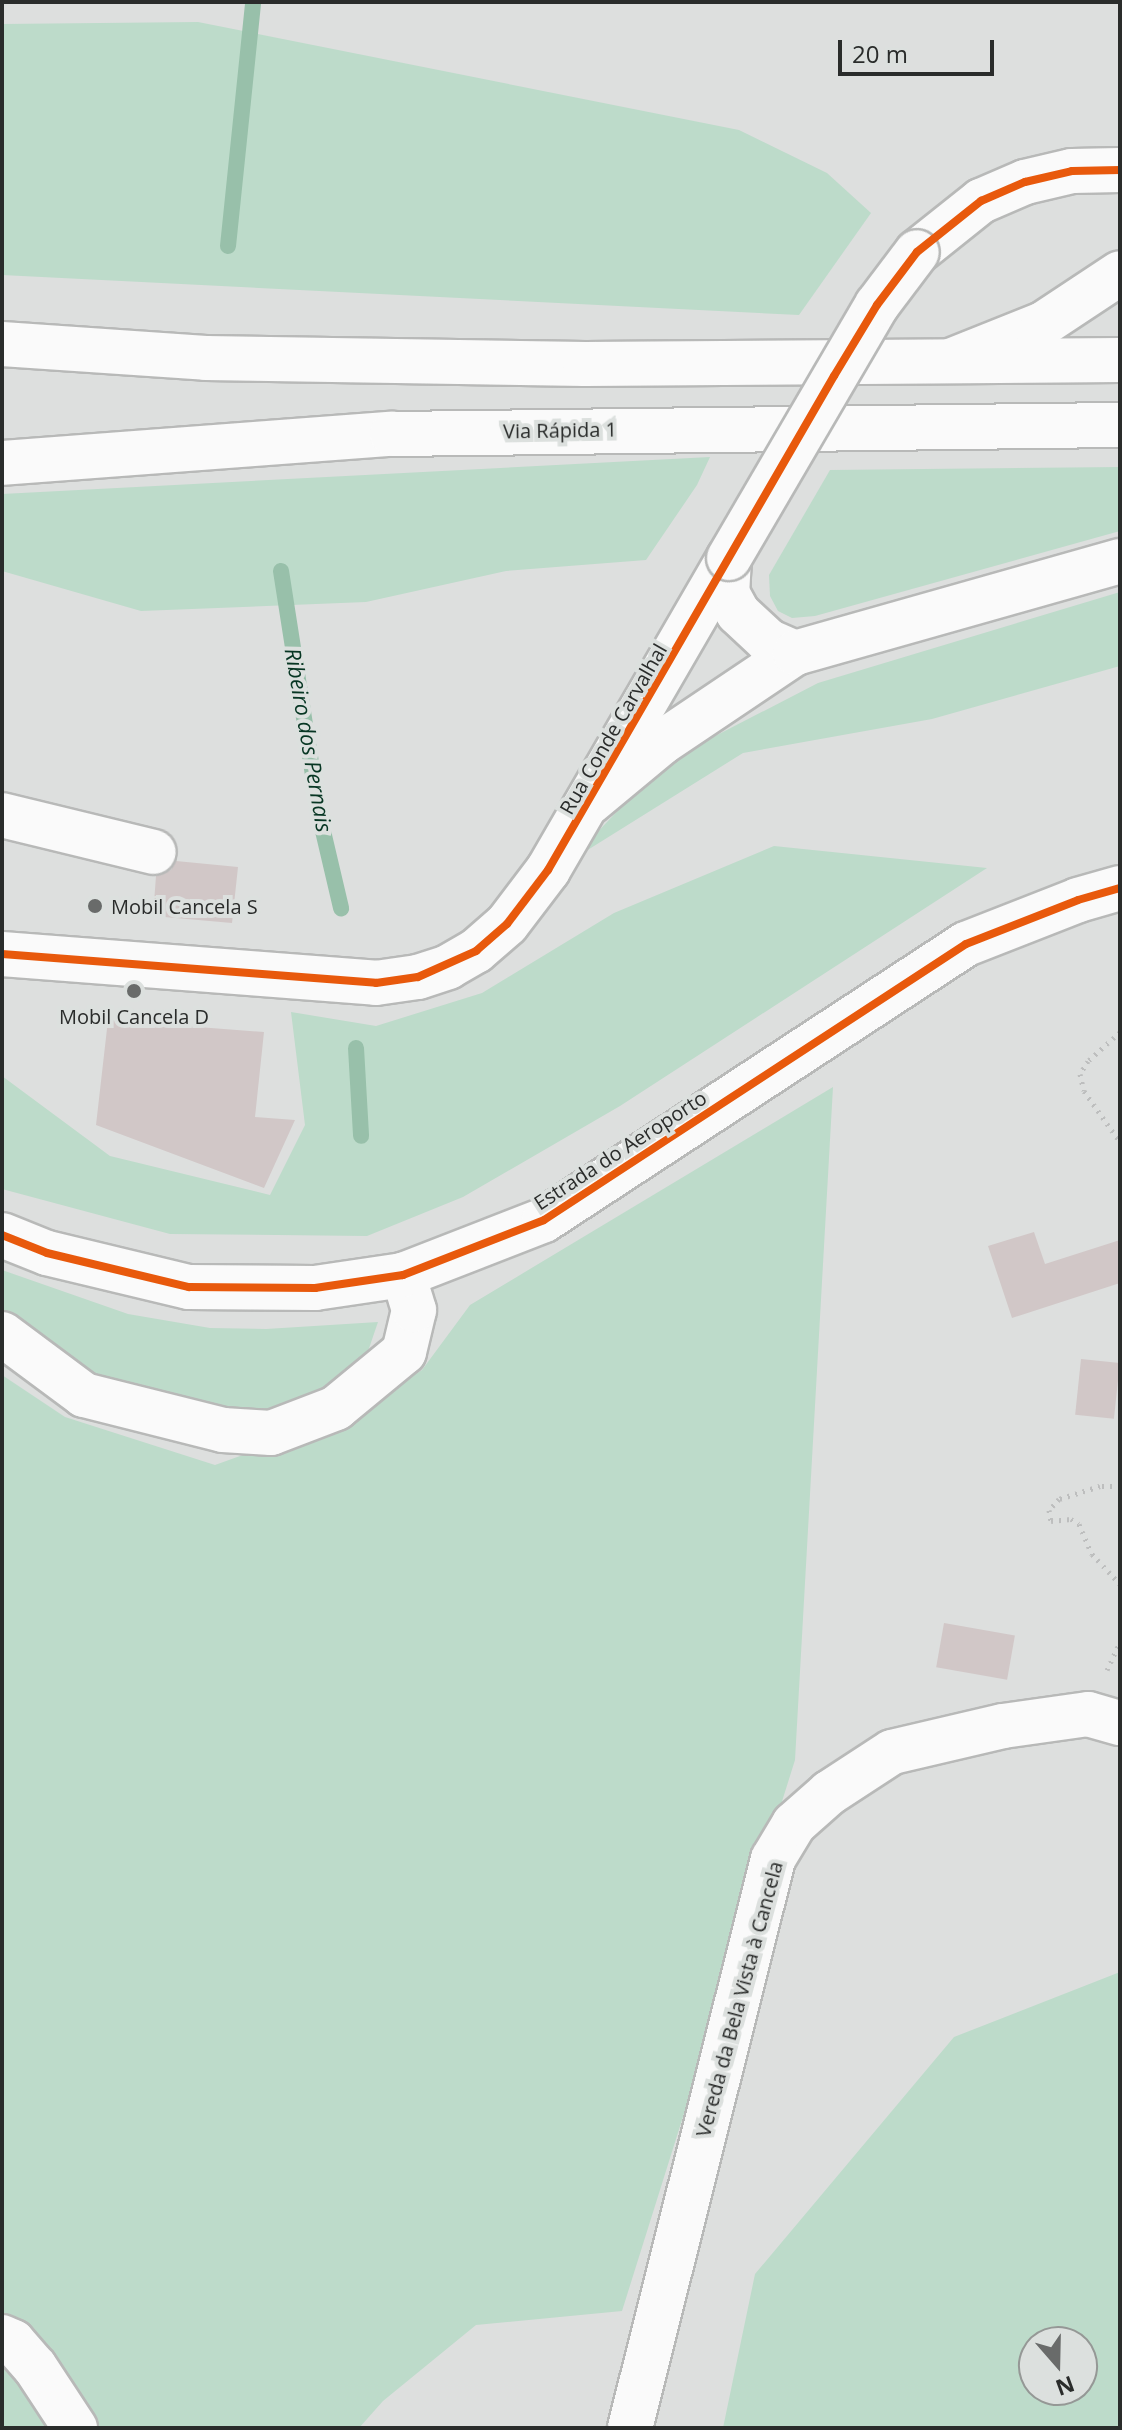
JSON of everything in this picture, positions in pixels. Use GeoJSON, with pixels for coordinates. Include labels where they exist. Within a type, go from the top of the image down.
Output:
{"type":"FeatureCollection","features":[{"type":"Feature","properties":{"kind":"main road","name":"Rua Conde Carvalhal"},"geometry":{"type":"LineString","coordinates":[[5,945],[326,981],[376,983],[418,977],[476,951],[507,924],[548,870],[877,305],[917,252],[981,201],[1025,182],[1072,171],[1120,170]]}},
{"type":"Feature","properties":{"kind":"main road"},"geometry":{"type":"LineString","coordinates":[[951,360],[1043,324],[1120,273]]}},
{"type":"Feature","properties":{"kind":"main road"},"geometry":{"type":"LineString","coordinates":[[2,344],[206,358],[585,364],[1120,360]]}},
{"type":"Feature","properties":{"kind":"main road","name":"Via Rápida 1"},"geometry":{"type":"LineString","coordinates":[[2,463],[392,434],[623,428],[1120,425]]}},
{"type":"Feature","properties":{"kind":"main road"},"geometry":{"type":"LineString","coordinates":[[729,558],[727,593],[738,613],[768,641],[795,653]]}},
{"type":"Feature","properties":{"kind":"main road"},"geometry":{"type":"LineString","coordinates":[[590,802],[661,743],[795,653],[1120,561]]}},
{"type":"Feature","properties":{"kind":"main road"},"geometry":{"type":"LineString","coordinates":[[2,815],[154,852]]}},
{"type":"Feature","properties":{"kind":"main road","name":"Estrada do Aeroporto"},"geometry":{"type":"LineString","coordinates":[[2,1235],[47,1253],[189,1287],[315,1288],[403,1275],[544,1220],[966,944],[1078,900],[1120,888]]}},
{"type":"Feature","properties":{"kind":"main road"},"geometry":{"type":"LineString","coordinates":[[2,1334],[84,1395],[223,1430],[271,1433],[336,1408],[404,1352],[414,1310],[403,1275]]}},
{"type":"Feature","properties":{"kind":"main road","name":"Vereda da Bela Vista à Cancela"},"geometry":{"type":"LineString","coordinates":[[630,2428],[773,1859],[794,1824],[829,1793],[892,1752],[1003,1726],[1088,1714],[1120,1723]]}},
{"type":"Feature","properties":{"kind":"main road"},"geometry":{"type":"LineString","coordinates":[[2,2337],[13,2342],[35,2367],[75,2428]]}},
{"type":"Feature","properties":{"kind":"path"},"geometry":{"type":"LineString","coordinates":[[1120,1032],[1088,1061],[1080,1074],[1084,1091],[1120,1142]]}},
{"type":"Feature","properties":{"kind":"path"},"geometry":{"type":"LineString","coordinates":[[1120,1486],[1100,1486],[1059,1499],[1049,1510],[1051,1521],[1071,1519],[1079,1524],[1092,1554],[1120,1584]]}},
{"type":"Feature","properties":{"kind":"green space"},"geometry":{"type":"Polygon","coordinates":[[[198,22],[739,130],[827,173],[871,213],[799,315],[2,275],[2,24],[198,22]]]}},
{"type":"Feature","properties":{"kind":"green space"},"geometry":{"type":"Polygon","coordinates":[[[710,457],[697,485],[646,560],[506,571],[366,602],[141,611],[2,571],[2,494],[710,457]]]}},
{"type":"Feature","properties":{"kind":"green space"},"geometry":{"type":"Polygon","coordinates":[[[1120,467],[1120,531],[815,616],[792,618],[778,611],[770,596],[769,575],[830,470],[1120,467]]]}},
{"type":"Feature","properties":{"kind":"green space"},"geometry":{"type":"Polygon","coordinates":[[[1120,592],[1120,666],[932,719],[743,753],[570,861],[663,763],[818,683],[1120,592]]]}},
{"type":"Feature","properties":{"kind":"green space"},"geometry":{"type":"Polygon","coordinates":[[[774,846],[987,868],[620,1106],[463,1197],[367,1236],[170,1234],[2,1189],[2,1076],[110,1156],[270,1195],[305,1125],[291,1012],[376,1026],[482,993],[614,913],[774,846]]]}},
{"type":"Feature","properties":{"kind":"green space"},"geometry":{"type":"Polygon","coordinates":[[[833,1087],[795,1760],[622,2311],[476,2325],[383,2401],[359,2428],[2,2428],[2,1375],[65,1417],[215,1465],[342,1419],[422,1370],[470,1305],[833,1087]]]}},
{"type":"Feature","properties":{"kind":"green space"},"geometry":{"type":"Polygon","coordinates":[[[2,1270],[128,1314],[210,1328],[266,1329],[378,1322],[364,1363],[322,1398],[285,1414],[230,1417],[79,1375],[2,1319],[2,1270]]]}},
{"type":"Feature","properties":{"kind":"green space"},"geometry":{"type":"Polygon","coordinates":[[[1120,1972],[1120,2428],[723,2428],[755,2274],[954,2037],[1120,1972]]]}},
{"type":"Feature","properties":{"kind":"building"},"geometry":{"type":"Polygon","coordinates":[[[176,861],[238,867],[232,923],[153,916],[156,876],[171,870],[176,861]]]}},
{"type":"Feature","properties":{"kind":"building"},"geometry":{"type":"Polygon","coordinates":[[[108,1020],[264,1032],[255,1117],[295,1120],[264,1188],[96,1125],[108,1020]]]}},
{"type":"Feature","properties":{"kind":"building"},"geometry":{"type":"Polygon","coordinates":[[[1034,1232],[1045,1264],[1120,1240],[1120,1283],[1012,1318],[988,1246],[1034,1232]]]}},
{"type":"Feature","properties":{"kind":"building"},"geometry":{"type":"Polygon","coordinates":[[[1081,1359],[1120,1363],[1114,1419],[1075,1415],[1081,1359]]]}},
{"type":"Feature","properties":{"kind":"building"},"geometry":{"type":"Polygon","coordinates":[[[944,1623],[1015,1636],[1007,1680],[936,1667],[944,1623]]]}},
{"type":"Feature","properties":{"kind":"waterway","name":"Ribeiro dos Pernais"},"geometry":{"type":"LineString","coordinates":[[228,246],[253,2]]}},
{"type":"Feature","properties":{"kind":"waterway","name":"Ribeiro dos Pernais"},"geometry":{"type":"LineString","coordinates":[[281,571],[319,814],[341,908]]}},
{"type":"Feature","properties":{"kind":"waterway","name":"Ribeiro dos Pernais"},"geometry":{"type":"LineString","coordinates":[[356,1048],[361,1136]]}},
{"type":"Feature","properties":{"kind":"cycle path"},"geometry":{"type":"LineString","coordinates":[[2,954],[376,983],[418,977],[476,951],[507,924],[548,870],[834,376],[877,305],[917,252],[981,201],[1025,182],[1072,171],[1120,170]]}},
{"type":"Feature","properties":{"kind":"cycle path"},"geometry":{"type":"LineString","coordinates":[[2,1235],[47,1253],[189,1287],[315,1288],[403,1275],[544,1220],[966,944],[1078,900],[1120,888]]}},
{"type":"Feature","properties":{"kind":"place","name":"Mobil Cancela S"},"geometry":{"type":"Point","coordinates":[95,906]}},
{"type":"Feature","properties":{"kind":"place","name":"Mobil Cancela D"},"geometry":{"type":"Point","coordinates":[134,991]}}]}
